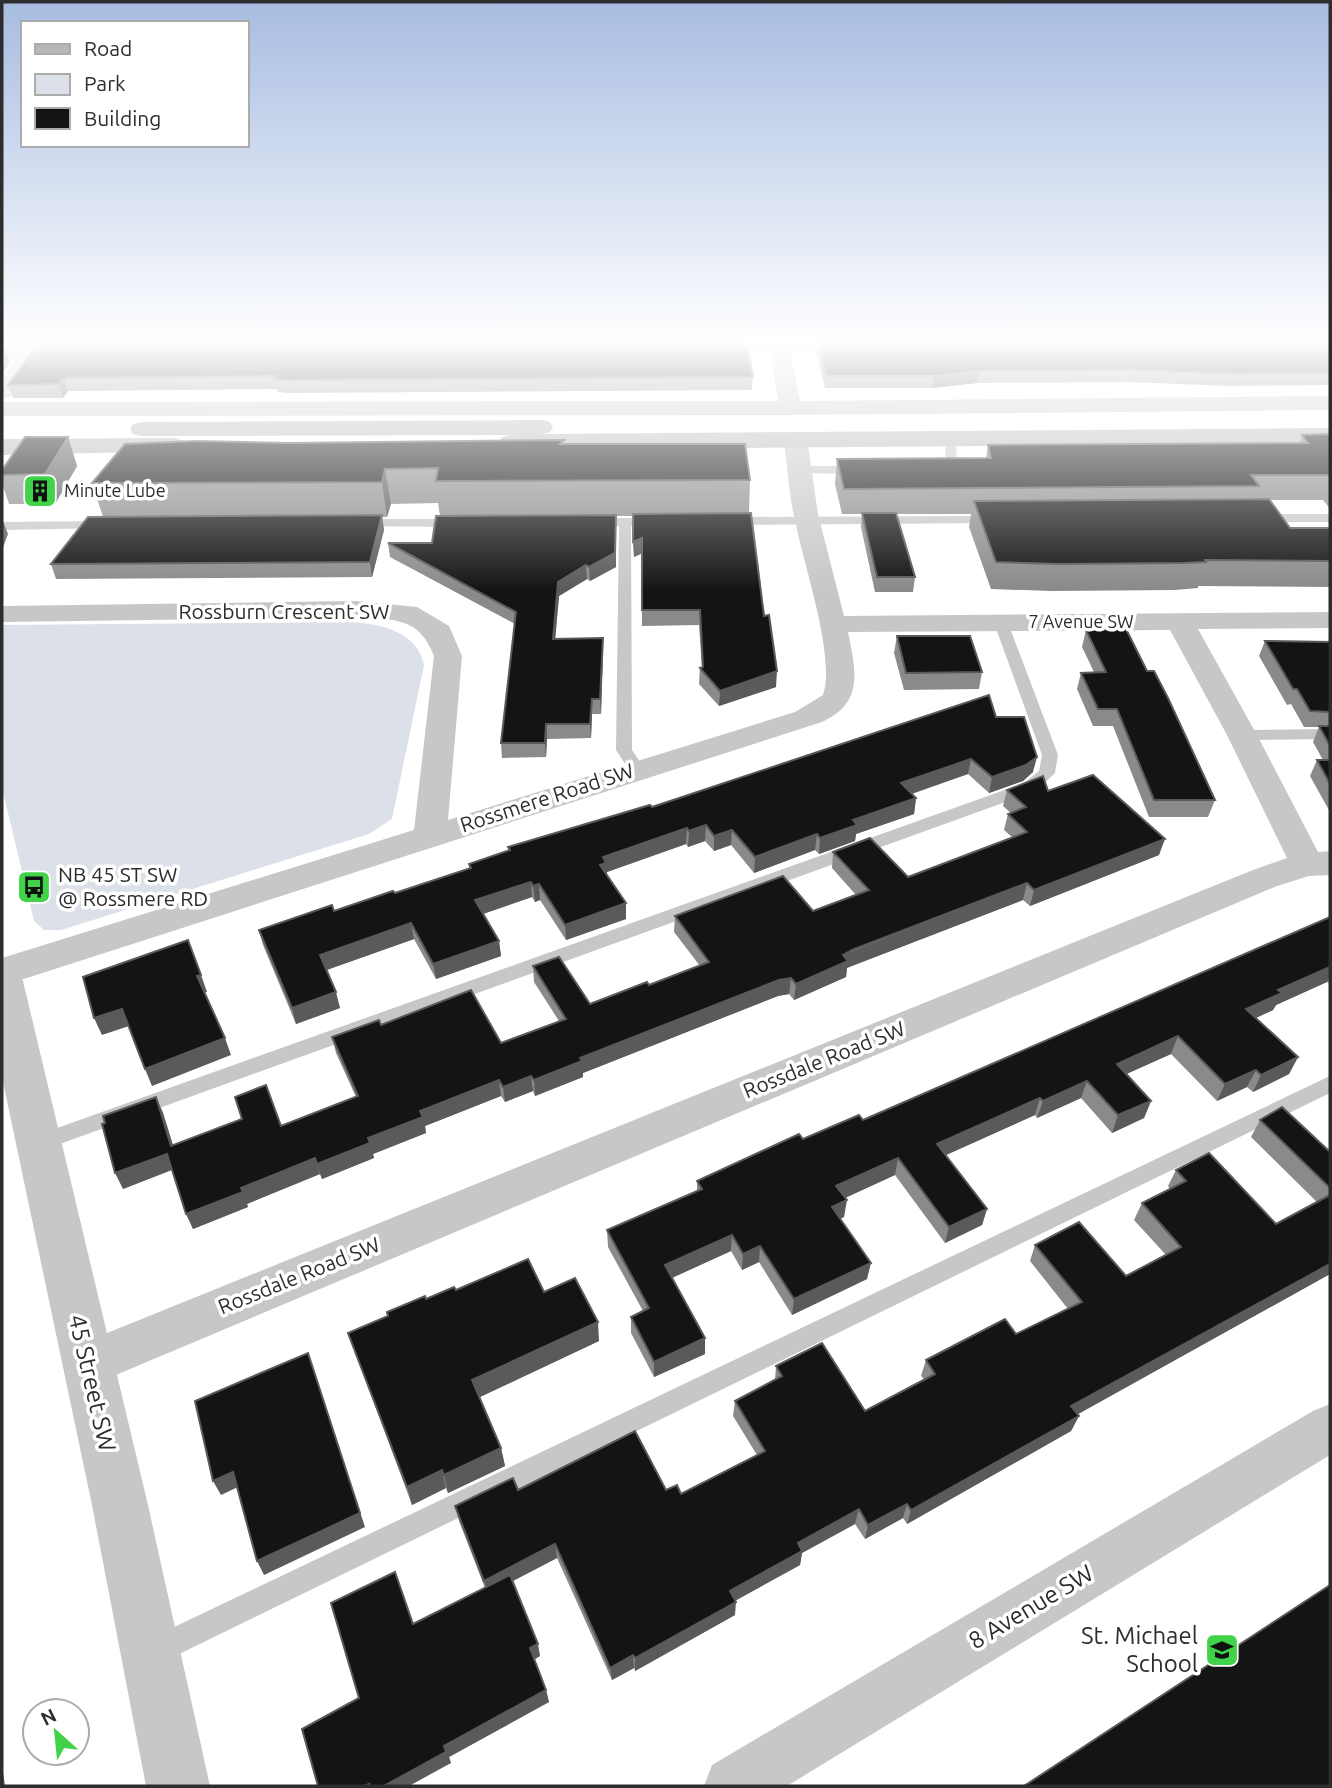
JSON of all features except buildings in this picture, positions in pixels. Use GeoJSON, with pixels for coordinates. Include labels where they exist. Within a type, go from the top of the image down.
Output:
{"type":"FeatureCollection","features":[{"type":"Feature","properties":{"kind":"main road"},"geometry":{"type":"LineString","coordinates":[[2,430],[1091,423]]}},
{"type":"Feature","properties":{"kind":"main road"},"geometry":{"type":"LineString","coordinates":[[2,447],[1330,436]]}},
{"type":"Feature","properties":{"kind":"street","name":"Rossmere Road SW"},"geometry":{"type":"LineString","coordinates":[[2,972],[806,718],[828,707],[835,700],[841,684],[832,624],[807,521],[796,439]]}},
{"type":"Feature","properties":{"kind":"street","name":"Rossburn Crescent SW"},"geometry":{"type":"LineString","coordinates":[[2,614],[356,609],[407,613],[439,632],[448,656],[429,835]]}},
{"type":"Feature","properties":{"kind":"street","name":"7 Avenue SW"},"geometry":{"type":"LineString","coordinates":[[832,624],[1330,620]]}},
{"type":"Feature","properties":{"kind":"street","name":"Rossdale Road SW"},"geometry":{"type":"LineString","coordinates":[[88,1364],[1265,878],[1319,864],[1242,735],[1179,621]]}},
{"type":"Feature","properties":{"kind":"street","name":"45 Street SW"},"geometry":{"type":"LineString","coordinates":[[2,981],[88,1364],[178,1786]]}},
{"type":"Feature","properties":{"kind":"street","name":"8 Avenue SW"},"geometry":{"type":"LineString","coordinates":[[733,1786],[1330,1428]]}},
{"type":"Feature","properties":{"kind":"lane"},"geometry":{"type":"LineString","coordinates":[[924,469],[951,469],[950,438]]}},
{"type":"Feature","properties":{"kind":"lane"},"geometry":{"type":"LineString","coordinates":[[800,470],[872,470]]}},
{"type":"Feature","properties":{"kind":"lane"},"geometry":{"type":"LineString","coordinates":[[1247,519],[1330,518]]}},
{"type":"Feature","properties":{"kind":"lane"},"geometry":{"type":"LineString","coordinates":[[721,521],[1010,520]]}},
{"type":"Feature","properties":{"kind":"lane"},"geometry":{"type":"LineString","coordinates":[[584,522],[666,522]]}},
{"type":"Feature","properties":{"kind":"lane"},"geometry":{"type":"LineString","coordinates":[[625,522],[624,750],[638,769]]}},
{"type":"Feature","properties":{"kind":"lane"},"geometry":{"type":"LineString","coordinates":[[348,523],[473,523]]}},
{"type":"Feature","properties":{"kind":"lane"},"geometry":{"type":"LineString","coordinates":[[2,526],[113,525]]}},
{"type":"Feature","properties":{"kind":"lane"},"geometry":{"type":"LineString","coordinates":[[39,1143],[1030,787],[1047,774],[1050,755],[1001,623]]}},
{"type":"Feature","properties":{"kind":"lane"},"geometry":{"type":"LineString","coordinates":[[1242,735],[1330,734]]}},
{"type":"Feature","properties":{"kind":"lane"},"geometry":{"type":"LineString","coordinates":[[150,1653],[220,1622],[1330,1084]]}},
{"type":"Feature","properties":{"kind":"green space"},"geometry":{"type":"Polygon","coordinates":[[[351,622],[385,628],[405,637],[414,644],[424,665],[392,819],[369,834],[61,930],[44,930],[34,921],[2,788],[2,625],[351,622]]]}},
{"type":"Feature","properties":{"kind":"place","name":"Minute Lube"},"geometry":{"type":"Point","coordinates":[40,491]}},
{"type":"Feature","properties":{"kind":"place","name":"NB 45 ST SW @ Rossmere RD"},"geometry":{"type":"Point","coordinates":[34,887]}},
{"type":"Feature","properties":{"kind":"place","name":"St. Michael School"},"geometry":{"type":"Point","coordinates":[1222,1650]}}]}
